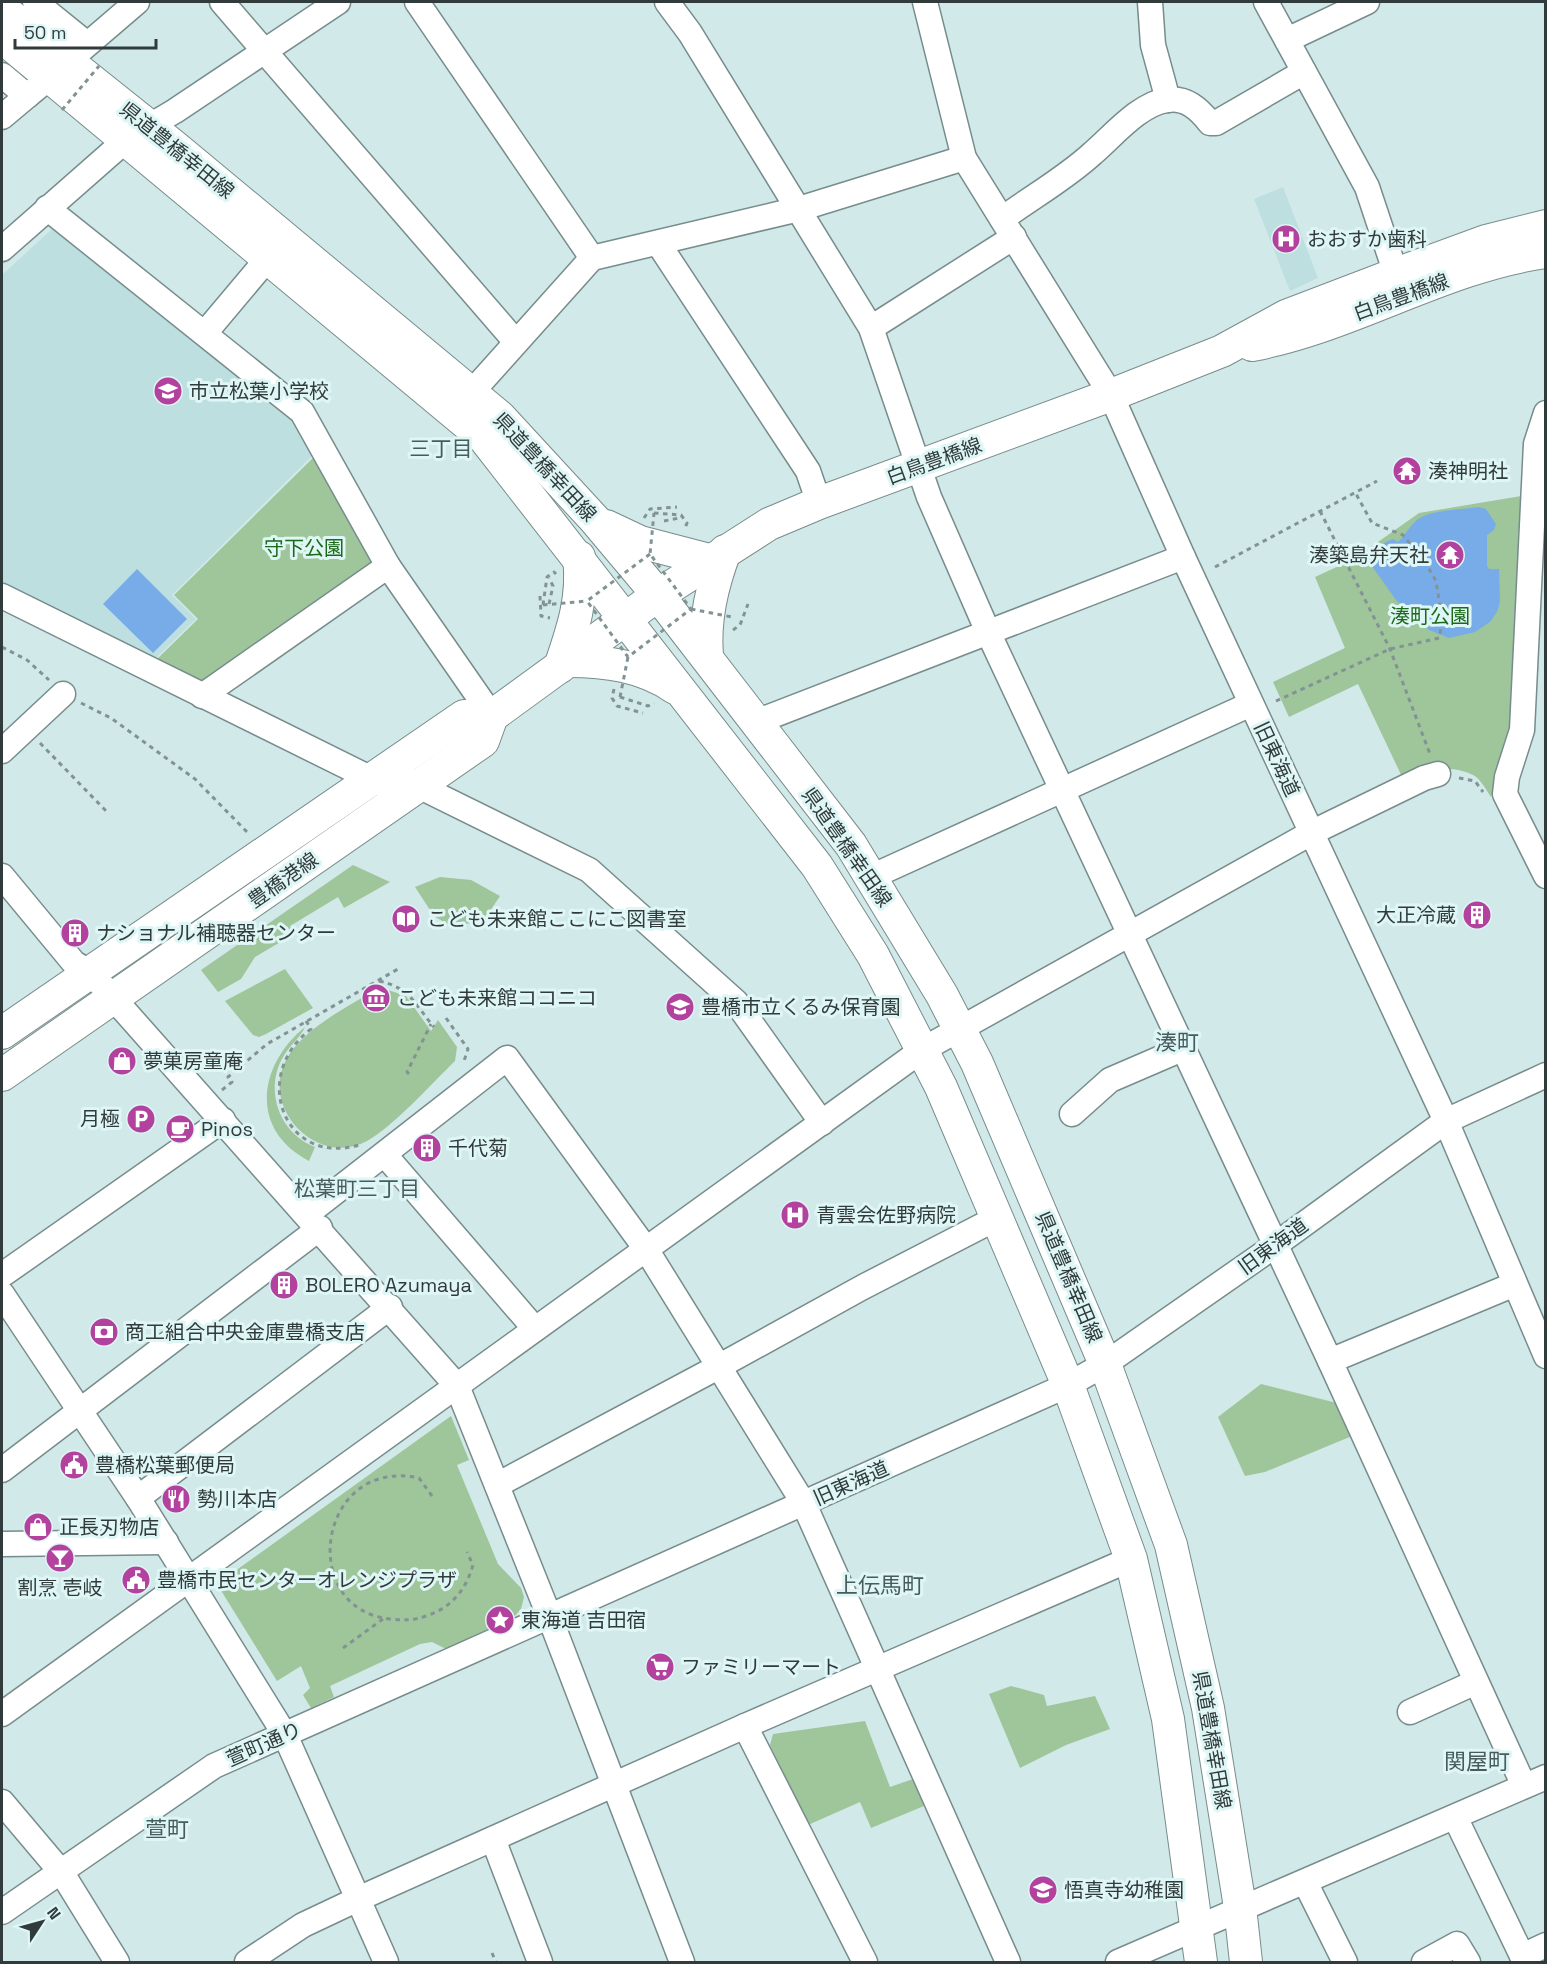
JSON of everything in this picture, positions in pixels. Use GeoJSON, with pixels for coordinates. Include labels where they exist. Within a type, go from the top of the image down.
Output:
{"type":"FeatureCollection","features":[{"type":"Feature","properties":{"kind":"main road","name":"県道豊橋幸田線"},"geometry":{"type":"LineString","coordinates":[[2,9],[58,70]]}},
{"type":"Feature","properties":{"kind":"main road","name":"県道豊橋幸田線"},"geometry":{"type":"LineString","coordinates":[[2,37],[58,70],[500,417],[595,520],[658,595],[851,845],[961,1028],[1105,1364],[1171,1545],[1208,1708],[1240,1907],[1246,1962]]}},
{"type":"Feature","properties":{"kind":"main road","name":"県道豊橋幸田線"},"geometry":{"type":"LineString","coordinates":[[138,134],[268,258],[484,438],[570,568],[626,618],[668,695],[817,866],[873,955],[941,1087],[997,1218],[1068,1385],[1131,1560],[1168,1719],[1201,1962]]}},
{"type":"Feature","properties":{"kind":"main road","name":"白鳥豊橋線"},"geometry":{"type":"LineString","coordinates":[[658,595],[717,555],[769,524],[819,502],[921,467],[1112,395],[1222,351],[1286,316],[1396,274],[1486,241],[1545,226]]}},
{"type":"Feature","properties":{"kind":"main road","name":"白鳥豊橋線"},"geometry":{"type":"LineString","coordinates":[[1222,351],[1293,337],[1502,259],[1545,252]]}},
{"type":"Feature","properties":{"kind":"main road"},"geometry":{"type":"LineString","coordinates":[[595,520],[640,542],[717,555],[705,636],[707,656]]}},
{"type":"Feature","properties":{"kind":"main road"},"geometry":{"type":"LineString","coordinates":[[564,664],[582,589],[570,568]]}},
{"type":"Feature","properties":{"kind":"main road"},"geometry":{"type":"LineString","coordinates":[[492,716],[658,595]]}},
{"type":"Feature","properties":{"kind":"main road"},"geometry":{"type":"LineString","coordinates":[[564,664],[600,661],[622,665],[657,678],[668,695]]}},
{"type":"Feature","properties":{"kind":"main road","name":"豊橋港線"},"geometry":{"type":"LineString","coordinates":[[2,1075],[113,997],[396,784],[464,716],[492,716]]}},
{"type":"Feature","properties":{"kind":"main road","name":"豊橋港線"},"geometry":{"type":"LineString","coordinates":[[2,1033],[91,973],[396,784]]}},
{"type":"Feature","properties":{"kind":"street"},"geometry":{"type":"LineString","coordinates":[[35,2],[58,70]]}},
{"type":"Feature","properties":{"kind":"street"},"geometry":{"type":"LineString","coordinates":[[2,117],[137,2]]}},
{"type":"Feature","properties":{"kind":"street"},"geometry":{"type":"LineString","coordinates":[[222,2],[515,341]]}},
{"type":"Feature","properties":{"kind":"street"},"geometry":{"type":"LineString","coordinates":[[2,249],[47,208],[138,134],[338,2]]}},
{"type":"Feature","properties":{"kind":"street"},"geometry":{"type":"LineString","coordinates":[[417,2],[592,258]]}},
{"type":"Feature","properties":{"kind":"street"},"geometry":{"type":"LineString","coordinates":[[667,2],[690,33],[871,328],[921,467],[929,497],[988,632],[1330,1362],[1476,1682],[1535,1781],[1305,1882],[1240,1907],[1118,1962]]}},
{"type":"Feature","properties":{"kind":"street","name":"旧東海道"},"geometry":{"type":"LineString","coordinates":[[925,2],[964,158],[1112,395],[1183,557],[1446,1121]]}},
{"type":"Feature","properties":{"kind":"street"},"geometry":{"type":"LineString","coordinates":[[1150,2],[1153,45],[1168,100]]}},
{"type":"Feature","properties":{"kind":"street"},"geometry":{"type":"LineString","coordinates":[[1266,2],[1367,187],[1396,274]]}},
{"type":"Feature","properties":{"kind":"street"},"geometry":{"type":"LineString","coordinates":[[1287,40],[1367,2]]}},
{"type":"Feature","properties":{"kind":"street"},"geometry":{"type":"LineString","coordinates":[[2,75],[58,70]]}},
{"type":"Feature","properties":{"kind":"street"},"geometry":{"type":"LineString","coordinates":[[871,328],[1008,228],[1093,154],[1114,131],[1136,115],[1168,100],[1188,103],[1199,109],[1210,123],[1216,123],[1304,72]]}},
{"type":"Feature","properties":{"kind":"street"},"geometry":{"type":"LineString","coordinates":[[471,393],[515,341],[592,258],[800,209],[964,158]]}},
{"type":"Feature","properties":{"kind":"street"},"geometry":{"type":"LineString","coordinates":[[47,208],[302,412],[388,566],[492,716]]}},
{"type":"Feature","properties":{"kind":"street"},"geometry":{"type":"LineString","coordinates":[[658,243],[808,471],[819,502]]}},
{"type":"Feature","properties":{"kind":"street"},"geometry":{"type":"LineString","coordinates":[[205,333],[268,258]]}},
{"type":"Feature","properties":{"kind":"street"},"geometry":{"type":"LineString","coordinates":[[1545,412],[1536,444],[1522,730],[1507,777],[1505,794],[1545,876]]}},
{"type":"Feature","properties":{"kind":"street"},"geometry":{"type":"LineString","coordinates":[[756,722],[1183,557]]}},
{"type":"Feature","properties":{"kind":"street"},"geometry":{"type":"LineString","coordinates":[[202,696],[388,566]]}},
{"type":"Feature","properties":{"kind":"street"},"geometry":{"type":"LineString","coordinates":[[2,596],[202,696],[590,870],[736,1002],[822,1123]]}},
{"type":"Feature","properties":{"kind":"street"},"geometry":{"type":"LineString","coordinates":[[2,751],[63,694]]}},
{"type":"Feature","properties":{"kind":"street"},"geometry":{"type":"LineString","coordinates":[[871,877],[1251,704]]}},
{"type":"Feature","properties":{"kind":"street"},"geometry":{"type":"LineString","coordinates":[[2,1714],[922,1050],[1128,932],[1311,833],[1438,774]]}},
{"type":"Feature","properties":{"kind":"street"},"geometry":{"type":"LineString","coordinates":[[2,876],[74,963],[91,973],[113,997],[314,1221],[457,1386],[550,1618],[682,1962]]}},
{"type":"Feature","properties":{"kind":"street"},"geometry":{"type":"LineString","coordinates":[[1072,1114],[1110,1080],[1182,1048]]}},
{"type":"Feature","properties":{"kind":"street"},"geometry":{"type":"LineString","coordinates":[[2,1470],[80,1411],[314,1221],[377,1148],[507,1058],[646,1249],[804,1504],[1008,1962]]}},
{"type":"Feature","properties":{"kind":"street","name":"旧東海道"},"geometry":{"type":"LineString","coordinates":[[550,1618],[1068,1385],[1105,1364],[1274,1246],[1446,1121],[1540,1078]]}},
{"type":"Feature","properties":{"kind":"street"},"geometry":{"type":"LineString","coordinates":[[2,1275],[223,1120]]}},
{"type":"Feature","properties":{"kind":"street"},"geometry":{"type":"LineString","coordinates":[[1446,1121],[1545,1356]]}},
{"type":"Feature","properties":{"kind":"street"},"geometry":{"type":"LineString","coordinates":[[377,1148],[535,1329]]}},
{"type":"Feature","properties":{"kind":"street"},"geometry":{"type":"LineString","coordinates":[[497,1485],[863,1287],[997,1218]]}},
{"type":"Feature","properties":{"kind":"street"},"geometry":{"type":"LineString","coordinates":[[1330,1362],[1515,1284]]}},
{"type":"Feature","properties":{"kind":"street"},"geometry":{"type":"LineString","coordinates":[[2,1294],[138,1498],[285,1735],[386,1962]]}},
{"type":"Feature","properties":{"kind":"street"},"geometry":{"type":"LineString","coordinates":[[138,1498],[390,1307]]}},
{"type":"Feature","properties":{"kind":"street"},"geometry":{"type":"LineString","coordinates":[[2,1544],[166,1542]]}},
{"type":"Feature","properties":{"kind":"street"},"geometry":{"type":"LineString","coordinates":[[253,1961],[303,1925],[358,1899],[745,1726],[1131,1560]]}},
{"type":"Feature","properties":{"kind":"street","name":"萱町通り"},"geometry":{"type":"LineString","coordinates":[[2,1912],[62,1873],[214,1766],[550,1618]]}},
{"type":"Feature","properties":{"kind":"street"},"geometry":{"type":"LineString","coordinates":[[1410,1712],[1476,1682]]}},
{"type":"Feature","properties":{"kind":"street"},"geometry":{"type":"LineString","coordinates":[[745,1726],[865,1962]]}},
{"type":"Feature","properties":{"kind":"street"},"geometry":{"type":"LineString","coordinates":[[2,1802],[62,1873],[117,1962]]}},
{"type":"Feature","properties":{"kind":"street"},"geometry":{"type":"LineString","coordinates":[[1455,1817],[1523,1959],[1545,1945]]}},
{"type":"Feature","properties":{"kind":"street"},"geometry":{"type":"LineString","coordinates":[[493,1839],[540,1962]]}},
{"type":"Feature","properties":{"kind":"street"},"geometry":{"type":"LineString","coordinates":[[1305,1882],[1345,1962]]}},
{"type":"Feature","properties":{"kind":"street"},"geometry":{"type":"LineString","coordinates":[[1424,1962],[1457,1944],[1468,1962]]}},
{"type":"Feature","properties":{"kind":"path"},"geometry":{"type":"LineString","coordinates":[[62,110],[99,66]]}},
{"type":"Feature","properties":{"kind":"path"},"geometry":{"type":"LineString","coordinates":[[1215,567],[1377,481]]}},
{"type":"Feature","properties":{"kind":"path"},"geometry":{"type":"LineString","coordinates":[[1276,701],[1390,649],[1439,638],[1442,624],[1436,581],[1403,535],[1372,523],[1355,492]]}},
{"type":"Feature","properties":{"kind":"path"},"geometry":{"type":"LineString","coordinates":[[659,526],[648,525],[644,520],[647,511],[677,507]]}},
{"type":"Feature","properties":{"kind":"path"},"geometry":{"type":"LineString","coordinates":[[1320,511],[1390,649],[1438,774],[1475,781],[1487,797]]}},
{"type":"Feature","properties":{"kind":"path"},"geometry":{"type":"LineString","coordinates":[[681,529],[687,523],[681,515],[654,513],[650,554],[692,609],[732,617]]}},
{"type":"Feature","properties":{"kind":"path"},"geometry":{"type":"LineString","coordinates":[[653,519],[670,522],[679,518]]}},
{"type":"Feature","properties":{"kind":"path"},"geometry":{"type":"LineString","coordinates":[[570,568],[554,572],[547,577],[543,605],[587,601],[650,554]]}},
{"type":"Feature","properties":{"kind":"path"},"geometry":{"type":"LineString","coordinates":[[549,578],[553,586],[549,604]]}},
{"type":"Feature","properties":{"kind":"path"},"geometry":{"type":"LineString","coordinates":[[540,596],[541,616],[549,618],[556,614],[559,593]]}},
{"type":"Feature","properties":{"kind":"path"},"geometry":{"type":"LineString","coordinates":[[587,601],[628,657]]}},
{"type":"Feature","properties":{"kind":"path"},"geometry":{"type":"LineString","coordinates":[[668,695],[648,706],[620,697],[628,657],[692,609]]}},
{"type":"Feature","properties":{"kind":"path"},"geometry":{"type":"LineString","coordinates":[[2,647],[27,660],[63,694],[111,718],[195,779],[250,835]]}},
{"type":"Feature","properties":{"kind":"path"},"geometry":{"type":"LineString","coordinates":[[630,689],[616,688],[612,693],[613,702],[617,706],[643,713]]}},
{"type":"Feature","properties":{"kind":"path"},"geometry":{"type":"LineString","coordinates":[[26,728],[108,814]]}},
{"type":"Feature","properties":{"kind":"path"},"geometry":{"type":"LineString","coordinates":[[222,1090],[232,1082],[228,1077],[267,1044],[398,969]]}},
{"type":"Feature","properties":{"kind":"path"},"geometry":{"type":"LineString","coordinates":[[378,980],[394,984],[408,993],[433,1026],[407,1072],[409,1074]]}},
{"type":"Feature","properties":{"kind":"path"},"geometry":{"type":"LineString","coordinates":[[446,1018],[468,1049],[465,1062],[456,1070]]}},
{"type":"Feature","properties":{"kind":"path"},"geometry":{"type":"LineString","coordinates":[[306,1021],[311,1029],[291,1049],[279,1079],[277,1090],[286,1117],[302,1137],[322,1146],[377,1148]]}},
{"type":"Feature","properties":{"kind":"path"},"geometry":{"type":"LineString","coordinates":[[127,1058],[135,1051]]}},
{"type":"Feature","properties":{"kind":"path"},"geometry":{"type":"LineString","coordinates":[[432,1496],[419,1478],[402,1474],[375,1480],[361,1486],[348,1498],[339,1510],[328,1547],[331,1567],[343,1592],[366,1613],[384,1618],[412,1621],[436,1613],[456,1598],[468,1580],[473,1565],[466,1552]]}},
{"type":"Feature","properties":{"kind":"path"},"geometry":{"type":"LineString","coordinates":[[343,1648],[384,1618]]}},
{"type":"Feature","properties":{"kind":"path"},"geometry":{"type":"LineString","coordinates":[[492,1953],[496,1962]]}},
{"type":"Feature","properties":{"kind":"shaded area","name":"おおすか歯科"},"geometry":{"type":"Polygon","coordinates":[[[1283,187],[1318,278],[1290,291],[1254,199],[1283,187]]]}},
{"type":"Feature","properties":{"kind":"shaded area"},"geometry":{"type":"Polygon","coordinates":[[[53,228],[299,420],[317,451],[172,595],[196,619],[152,662],[2,585],[2,275],[53,228]]]}},
{"type":"Feature","properties":{"kind":"green space","name":"守下公園"},"geometry":{"type":"Polygon","coordinates":[[[318,453],[378,559],[203,690],[153,663],[198,619],[174,595],[318,453]]]}},
{"type":"Feature","properties":{"kind":"green space","name":"湊町公園"},"geometry":{"type":"Polygon","coordinates":[[[1528,495],[1513,717],[1491,797],[1476,777],[1455,769],[1421,774],[1404,781],[1358,684],[1289,717],[1273,682],[1345,648],[1315,577],[1354,559],[1419,513],[1528,495]]]}},
{"type":"Feature","properties":{"kind":"green space"},"geometry":{"type":"Polygon","coordinates":[[[353,865],[390,882],[344,908],[338,897],[290,926],[294,934],[255,957],[241,979],[218,992],[201,970],[353,865]]]}},
{"type":"Feature","properties":{"kind":"green space"},"geometry":{"type":"Polygon","coordinates":[[[440,877],[471,880],[500,896],[484,920],[457,926],[449,925],[434,916],[415,887],[440,877]]]}},
{"type":"Feature","properties":{"kind":"green space"},"geometry":{"type":"Polygon","coordinates":[[[285,969],[313,1008],[266,1034],[259,1037],[253,1035],[225,1001],[285,969]]]}},
{"type":"Feature","properties":{"kind":"green space"},"geometry":{"type":"Polygon","coordinates":[[[379,987],[406,996],[431,1031],[438,1020],[457,1047],[455,1061],[401,1115],[367,1141],[348,1147],[330,1146],[313,1140],[298,1129],[287,1114],[281,1097],[280,1078],[286,1060],[294,1048],[315,1028],[379,987]]]}},
{"type":"Feature","properties":{"kind":"green space"},"geometry":{"type":"Polygon","coordinates":[[[305,1027],[283,1057],[277,1070],[275,1096],[278,1109],[292,1132],[315,1147],[309,1161],[290,1148],[276,1132],[269,1115],[267,1097],[270,1078],[277,1060],[289,1042],[305,1027]]]}},
{"type":"Feature","properties":{"kind":"green space"},"geometry":{"type":"Polygon","coordinates":[[[1261,1384],[1337,1403],[1352,1436],[1265,1472],[1245,1476],[1218,1417],[1261,1384]]]}},
{"type":"Feature","properties":{"kind":"green space"},"geometry":{"type":"Polygon","coordinates":[[[451,1416],[469,1460],[457,1465],[498,1564],[521,1588],[524,1597],[521,1609],[514,1617],[446,1649],[432,1642],[420,1644],[330,1686],[334,1697],[311,1708],[303,1695],[310,1688],[301,1666],[277,1681],[217,1584],[451,1416]]]}},
{"type":"Feature","properties":{"kind":"green space"},"geometry":{"type":"Polygon","coordinates":[[[1011,1686],[1044,1695],[1047,1706],[1095,1696],[1110,1729],[1066,1745],[1020,1768],[989,1694],[1011,1686]]]}},
{"type":"Feature","properties":{"kind":"green space"},"geometry":{"type":"Polygon","coordinates":[[[865,1721],[890,1787],[913,1779],[924,1806],[871,1828],[860,1802],[808,1825],[770,1745],[773,1734],[865,1721]]]}},
{"type":"Feature","properties":{"kind":"water"},"geometry":{"type":"Polygon","coordinates":[[[1479,507],[1486,509],[1496,524],[1494,530],[1487,535],[1487,566],[1489,569],[1499,569],[1500,602],[1490,622],[1475,632],[1449,638],[1429,630],[1396,600],[1369,562],[1370,549],[1393,539],[1398,542],[1414,522],[1423,516],[1479,507]]]}},
{"type":"Feature","properties":{"kind":"water"},"geometry":{"type":"Polygon","coordinates":[[[137,569],[187,619],[153,653],[103,604],[137,569]]]}},
{"type":"Feature","properties":{"kind":"place","name":"おおすか歯科"},"geometry":{"type":"Point","coordinates":[1286,239]}},
{"type":"Feature","properties":{"kind":"place","name":"市立松葉小学校"},"geometry":{"type":"Point","coordinates":[168,391]}},
{"type":"Feature","properties":{"kind":"place","name":"湊神明社"},"geometry":{"type":"Point","coordinates":[1407,471]}},
{"type":"Feature","properties":{"kind":"place","name":"湊築島弁天社"},"geometry":{"type":"Point","coordinates":[1450,555]}},
{"type":"Feature","properties":{"kind":"place","name":"大正冷蔵"},"geometry":{"type":"Point","coordinates":[1477,915]}},
{"type":"Feature","properties":{"kind":"place","name":"こども未来館ここにこ図書室"},"geometry":{"type":"Point","coordinates":[406,919]}},
{"type":"Feature","properties":{"kind":"place","name":"ナショナル補聴器センター"},"geometry":{"type":"Point","coordinates":[75,933]}},
{"type":"Feature","properties":{"kind":"place","name":"こども未来館ココニコ"},"geometry":{"type":"Point","coordinates":[376,998]}},
{"type":"Feature","properties":{"kind":"place","name":"豊橋市立くるみ保育園"},"geometry":{"type":"Point","coordinates":[680,1007]}},
{"type":"Feature","properties":{"kind":"place","name":"夢菓房童庵"},"geometry":{"type":"Point","coordinates":[122,1061]}},
{"type":"Feature","properties":{"kind":"place","name":"月極"},"geometry":{"type":"Point","coordinates":[141,1119]}},
{"type":"Feature","properties":{"kind":"place","name":"Pinos"},"geometry":{"type":"Point","coordinates":[180,1129]}},
{"type":"Feature","properties":{"kind":"place","name":"千代菊"},"geometry":{"type":"Point","coordinates":[427,1148]}},
{"type":"Feature","properties":{"kind":"place","name":"青雲会佐野病院"},"geometry":{"type":"Point","coordinates":[795,1215]}},
{"type":"Feature","properties":{"kind":"place","name":"BOLERO Azumaya"},"geometry":{"type":"Point","coordinates":[284,1285]}},
{"type":"Feature","properties":{"kind":"place","name":"商工組合中央金庫豊橋支店"},"geometry":{"type":"Point","coordinates":[104,1332]}},
{"type":"Feature","properties":{"kind":"place","name":"豊橋松葉郵便局"},"geometry":{"type":"Point","coordinates":[74,1465]}},
{"type":"Feature","properties":{"kind":"place","name":"勢川本店"},"geometry":{"type":"Point","coordinates":[176,1499]}},
{"type":"Feature","properties":{"kind":"place","name":"正長刃物店"},"geometry":{"type":"Point","coordinates":[38,1527]}},
{"type":"Feature","properties":{"kind":"place","name":"割烹 壱岐"},"geometry":{"type":"Point","coordinates":[60,1558]}},
{"type":"Feature","properties":{"kind":"place","name":"豊橋市民センターオレンジプラザ"},"geometry":{"type":"Point","coordinates":[136,1580]}},
{"type":"Feature","properties":{"kind":"place","name":"東海道 吉田宿"},"geometry":{"type":"Point","coordinates":[500,1620]}},
{"type":"Feature","properties":{"kind":"place","name":"ファミリーマート"},"geometry":{"type":"Point","coordinates":[660,1667]}},
{"type":"Feature","properties":{"kind":"place","name":"悟真寺幼稚園"},"geometry":{"type":"Point","coordinates":[1043,1890]}},
{"type":"Feature","properties":{"kind":"district","name":"三丁目"},"geometry":{"type":"Point","coordinates":[441,449]}},
{"type":"Feature","properties":{"kind":"district","name":"湊町"},"geometry":{"type":"Point","coordinates":[1177,1042]}},
{"type":"Feature","properties":{"kind":"district","name":"松葉町三丁目"},"geometry":{"type":"Point","coordinates":[357,1189]}},
{"type":"Feature","properties":{"kind":"district","name":"上伝馬町"},"geometry":{"type":"Point","coordinates":[880,1585]}},
{"type":"Feature","properties":{"kind":"district","name":"関屋町"},"geometry":{"type":"Point","coordinates":[1477,1761]}},
{"type":"Feature","properties":{"kind":"district","name":"萱町"},"geometry":{"type":"Point","coordinates":[167,1829]}}]}
